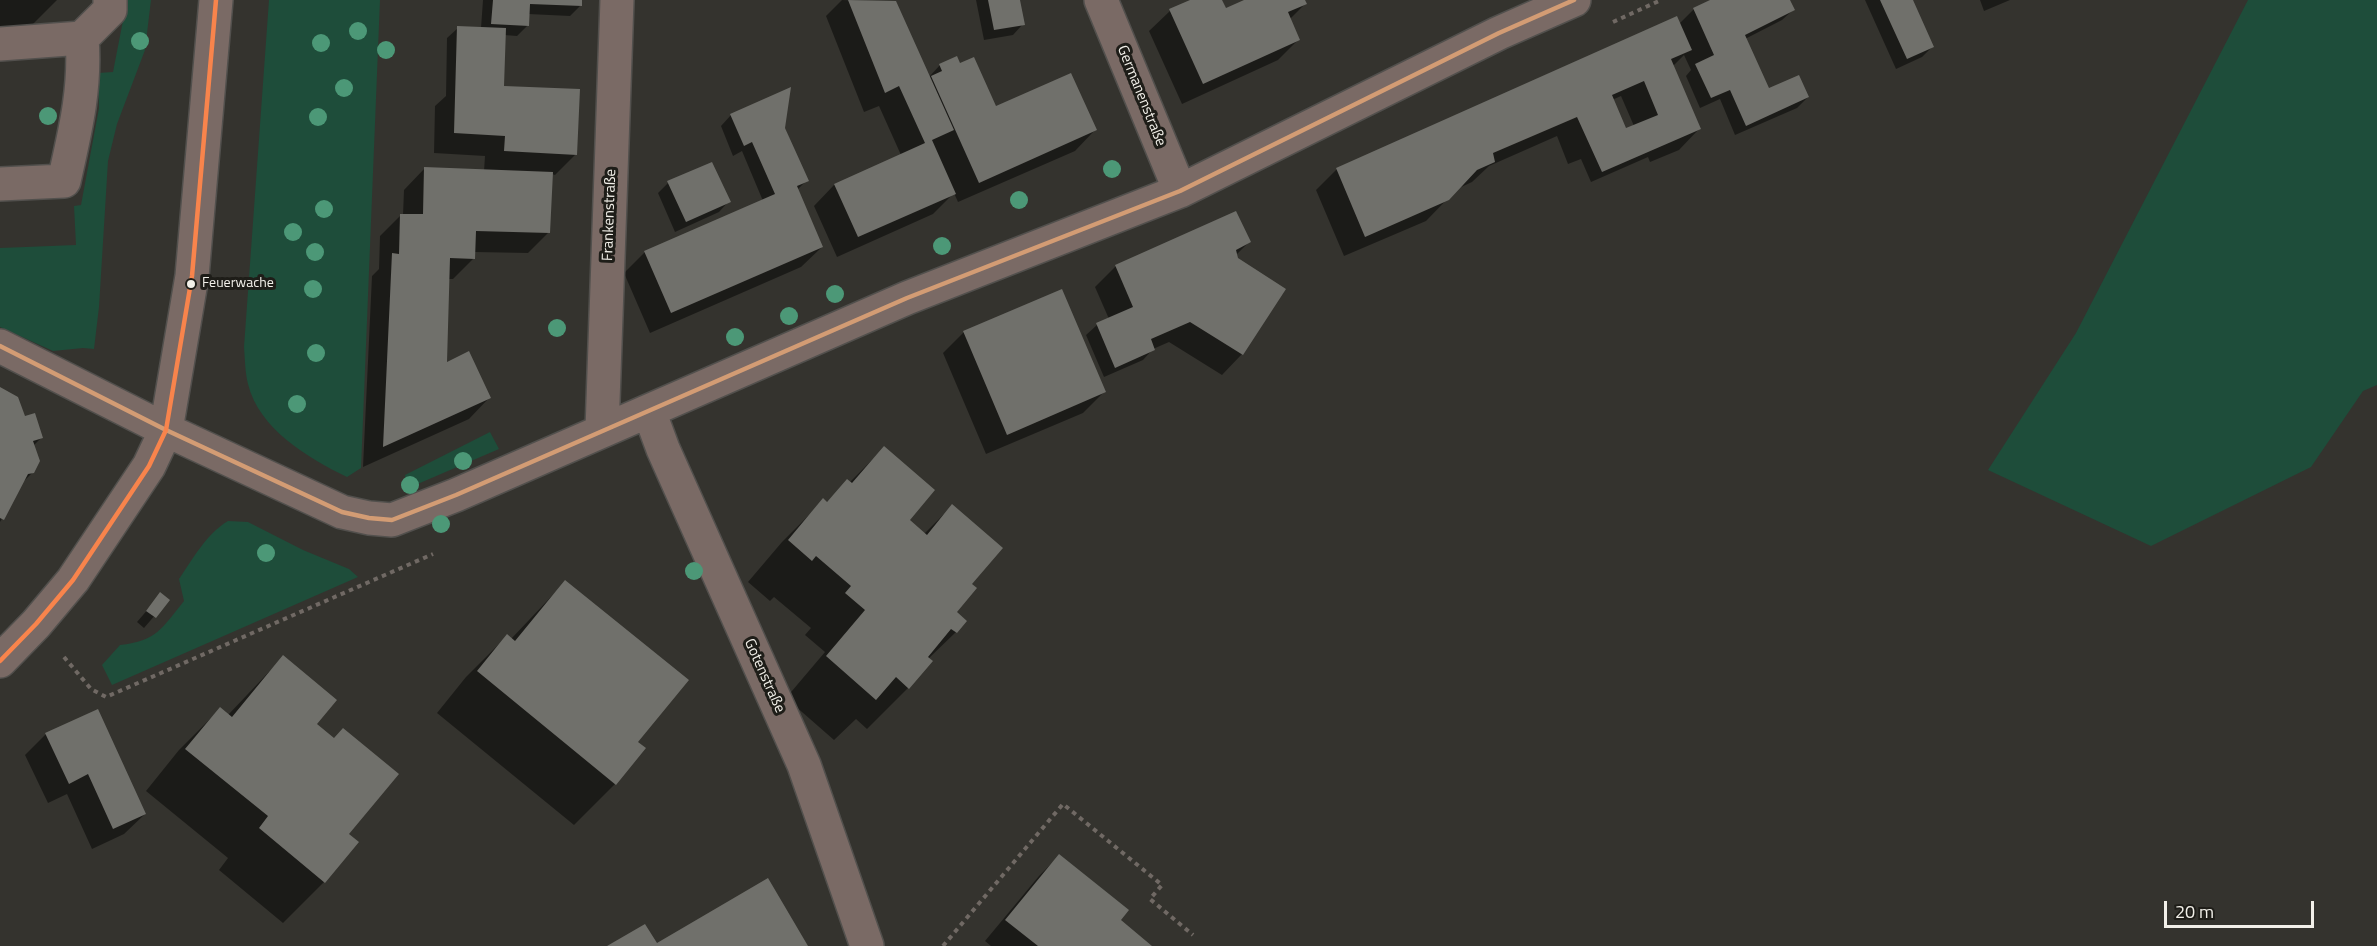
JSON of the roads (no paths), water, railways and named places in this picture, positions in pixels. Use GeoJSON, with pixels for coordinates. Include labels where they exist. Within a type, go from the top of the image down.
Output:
{"type":"FeatureCollection","features":[{"type":"Feature","properties":{"kind":"street"},"geometry":{"type":"LineString","coordinates":[[0,44],[82,38],[110,9],[110,0]]}},
{"type":"Feature","properties":{"kind":"street"},"geometry":{"type":"LineString","coordinates":[[0,661],[74,580],[149,466],[166,430],[192,276],[216,0]]}},
{"type":"Feature","properties":{"kind":"street","name":"Frankenstraße"},"geometry":{"type":"LineString","coordinates":[[602,430],[617,0]]}},
{"type":"Feature","properties":{"kind":"street","name":"Germanenstraße"},"geometry":{"type":"LineString","coordinates":[[1101,0],[1180,191]]}},
{"type":"Feature","properties":{"kind":"street"},"geometry":{"type":"LineString","coordinates":[[0,346],[166,430],[342,512],[392,520],[907,298],[1180,191],[1499,33],[1574,0]]}},
{"type":"Feature","properties":{"kind":"street"},"geometry":{"type":"LineString","coordinates":[[0,184],[64,180],[81,111],[85,66],[82,38]]}},
{"type":"Feature","properties":{"kind":"street","name":"Gotenstraße"},"geometry":{"type":"LineString","coordinates":[[649,411],[663,449],[804,765],[867,946]]}},
{"type":"Feature","properties":{"kind":"place","name":"Feuerwache"},"geometry":{"type":"Point","coordinates":[191,284]}}]}
